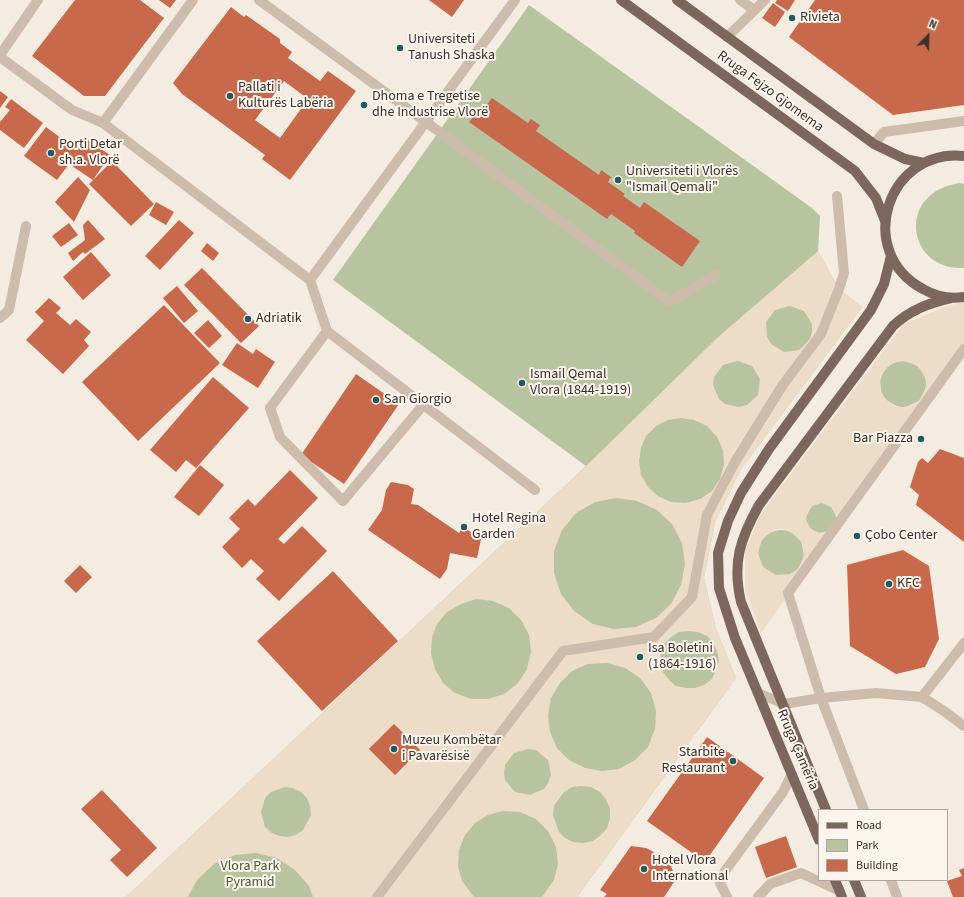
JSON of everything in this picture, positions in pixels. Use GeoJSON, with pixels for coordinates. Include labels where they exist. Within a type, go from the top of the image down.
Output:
{"type":"FeatureCollection","features":[{"type":"Feature","properties":{"kind":"main road","name":"Rruga Fejzo Gjomema"},"geometry":{"type":"LineString","coordinates":[[621,0],[855,171],[876,198],[885,221]]}},
{"type":"Feature","properties":{"kind":"main road","name":"Rruga Fejzo Gjomema"},"geometry":{"type":"LineString","coordinates":[[677,0],[874,144],[905,159],[924,163]]}},
{"type":"Feature","properties":{"kind":"main road"},"geometry":{"type":"LineString","coordinates":[[964,156],[942,157],[924,163],[907,175],[894,192],[885,221],[885,233],[891,256],[902,272],[916,285],[939,296],[951,298],[964,297]]}},
{"type":"Feature","properties":{"kind":"main road","name":"Rruga Çamëria"},"geometry":{"type":"LineString","coordinates":[[818,838],[726,612],[719,588],[718,553],[728,521],[741,493],[769,449],[877,302],[884,284],[891,256]]}},
{"type":"Feature","properties":{"kind":"main road","name":"Rruga Çamëria"},"geometry":{"type":"LineString","coordinates":[[826,809],[784,704],[741,602],[737,582],[737,562],[741,542],[749,523],[760,505],[893,326],[903,317],[919,307],[951,298]]}},
{"type":"Feature","properties":{"kind":"main road"},"geometry":{"type":"LineString","coordinates":[[835,881],[841,894]]}},
{"type":"Feature","properties":{"kind":"main road"},"geometry":{"type":"LineString","coordinates":[[854,881],[861,897]]}},
{"type":"Feature","properties":{"kind":"street"},"geometry":{"type":"LineString","coordinates":[[38,0],[0,56],[72,110],[103,123],[310,280],[327,331],[535,490]]}},
{"type":"Feature","properties":{"kind":"street"},"geometry":{"type":"LineString","coordinates":[[103,123],[194,0]]}},
{"type":"Feature","properties":{"kind":"street"},"geometry":{"type":"LineString","coordinates":[[259,0],[670,302],[716,275]]}},
{"type":"Feature","properties":{"kind":"street"},"geometry":{"type":"LineString","coordinates":[[310,280],[515,0]]}},
{"type":"Feature","properties":{"kind":"street"},"geometry":{"type":"LineString","coordinates":[[740,0],[754,10]]}},
{"type":"Feature","properties":{"kind":"street"},"geometry":{"type":"LineString","coordinates":[[727,36],[765,0]]}},
{"type":"Feature","properties":{"kind":"street"},"geometry":{"type":"LineString","coordinates":[[874,144],[884,132],[964,121]]}},
{"type":"Feature","properties":{"kind":"street"},"geometry":{"type":"LineString","coordinates":[[377,897],[563,651],[654,637],[692,597],[707,515],[735,462],[782,386],[821,334],[839,289],[844,273],[837,196]]}},
{"type":"Feature","properties":{"kind":"street"},"geometry":{"type":"LineString","coordinates":[[0,318],[9,310],[26,226]]}},
{"type":"Feature","properties":{"kind":"street"},"geometry":{"type":"LineString","coordinates":[[327,331],[270,408],[280,438],[343,501],[424,404]]}},
{"type":"Feature","properties":{"kind":"street"},"geometry":{"type":"LineString","coordinates":[[864,809],[821,698],[788,593],[964,349]]}},
{"type":"Feature","properties":{"kind":"street"},"geometry":{"type":"LineString","coordinates":[[922,697],[964,642]]}},
{"type":"Feature","properties":{"kind":"street"},"geometry":{"type":"LineString","coordinates":[[758,693],[784,704],[821,698],[876,693],[922,697],[944,710],[964,726]]}},
{"type":"Feature","properties":{"kind":"street"},"geometry":{"type":"LineString","coordinates":[[726,897],[720,883],[725,871],[782,792],[792,774]]}},
{"type":"Feature","properties":{"kind":"street"},"geometry":{"type":"LineString","coordinates":[[758,897],[770,884],[801,873],[841,894]]}},
{"type":"Feature","properties":{"kind":"street"},"geometry":{"type":"LineString","coordinates":[[891,881],[897,897]]}},
{"type":"Feature","properties":{"kind":"green space","name":"Vlora Park Pyramid"},"geometry":{"type":"Polygon","coordinates":[[[529,5],[812,208],[820,216],[818,251],[839,289],[862,307],[741,469],[715,522],[704,578],[716,629],[736,678],[577,897],[126,897],[586,466],[333,280],[529,5]]]}},
{"type":"Feature","properties":{"kind":"green space"},"geometry":{"type":"Polygon","coordinates":[[[960,183],[964,184],[964,268],[945,266],[930,257],[921,245],[916,230],[918,215],[925,200],[939,189],[960,183]]]}},
{"type":"Feature","properties":{"kind":"green space"},"geometry":{"type":"Polygon","coordinates":[[[898,361],[908,361],[916,365],[922,371],[926,379],[926,389],[922,397],[916,403],[908,407],[898,407],[890,403],[884,397],[880,389],[880,379],[884,371],[890,365],[898,361]]]}},
{"type":"Feature","properties":{"kind":"green space"},"geometry":{"type":"Polygon","coordinates":[[[821,503],[827,504],[835,512],[835,524],[827,532],[821,533],[815,532],[807,524],[806,518],[807,512],[815,504],[821,503]]]}},
{"type":"Feature","properties":{"kind":"green space"},"geometry":{"type":"Polygon","coordinates":[[[776,530],[786,530],[794,534],[800,540],[804,548],[804,558],[800,566],[794,572],[786,576],[776,576],[768,572],[762,566],[758,558],[758,548],[762,540],[768,534],[776,530]]]}},
{"type":"Feature","properties":{"kind":"shaded area"},"geometry":{"type":"Polygon","coordinates":[[[818,251],[839,289],[862,307],[741,469],[715,522],[704,578],[716,629],[736,678],[577,897],[542,897],[554,880],[558,864],[556,847],[548,831],[536,819],[520,812],[503,811],[488,815],[475,823],[465,835],[459,850],[458,866],[462,881],[474,897],[313,897],[309,886],[295,870],[277,858],[256,853],[235,855],[214,864],[197,880],[188,897],[126,897],[586,466],[717,338],[818,251]],[[790,306],[775,310],[766,322],[767,337],[771,344],[784,352],[799,350],[810,339],[812,324],[804,311],[790,306]],[[738,361],[723,365],[714,377],[713,385],[719,399],[725,404],[739,407],[747,405],[758,395],[760,379],[752,366],[738,361]],[[681,418],[668,420],[656,426],[646,436],[641,448],[639,461],[641,475],[648,487],[658,496],[671,502],[686,503],[700,499],[712,491],[720,479],[724,465],[723,450],[717,437],[707,426],[694,420],[681,418]],[[616,498],[595,502],[576,513],[562,530],[554,551],[554,573],[561,594],[574,611],[593,624],[614,629],[636,627],[656,618],[671,604],[681,585],[685,564],[682,543],[672,524],[657,510],[637,501],[616,498]],[[476,599],[461,604],[447,612],[437,624],[432,638],[431,654],[435,669],[443,683],[455,693],[471,699],[488,699],[504,694],[518,683],[527,669],[531,652],[529,635],[521,620],[509,608],[493,601],[476,599]],[[679,632],[664,644],[660,663],[663,672],[676,686],[695,688],[704,685],[712,679],[719,661],[717,651],[707,636],[698,632],[679,632]],[[607,663],[588,664],[572,671],[560,683],[551,698],[548,715],[550,732],[557,748],[569,760],[585,768],[602,771],[619,769],[635,760],[648,747],[655,729],[656,711],[651,693],[640,678],[625,668],[607,663]],[[394,724],[369,749],[395,775],[420,750],[394,724]],[[528,749],[514,753],[505,765],[505,780],[515,792],[530,795],[544,789],[551,775],[548,760],[536,750],[528,749]],[[285,787],[271,792],[265,798],[261,812],[265,827],[272,833],[279,836],[288,837],[296,835],[303,830],[311,815],[307,798],[301,792],[293,788],[285,787]],[[572,787],[564,792],[554,806],[553,815],[559,832],[565,838],[573,842],[583,843],[593,841],[607,828],[610,818],[610,809],[606,799],[600,792],[591,787],[572,787]]]}},
{"type":"Feature","properties":{"kind":"shaded area"},"geometry":{"type":"Polygon","coordinates":[[[964,302],[964,349],[761,633],[745,590],[745,552],[760,515],[904,324],[947,306],[964,302]],[[904,361],[889,365],[880,377],[881,393],[885,399],[898,407],[905,407],[919,401],[926,387],[926,379],[918,366],[904,361]],[[822,503],[812,506],[806,520],[811,529],[819,533],[829,531],[836,520],[836,515],[831,507],[822,503]],[[782,529],[774,530],[762,539],[758,553],[763,567],[776,575],[791,574],[798,569],[804,556],[801,541],[790,531],[782,529]]]}},
{"type":"Feature","properties":{"kind":"building"},"geometry":{"type":"Polygon","coordinates":[[[75,0],[140,0],[164,18],[105,96],[84,96],[32,56],[75,0]]]}},
{"type":"Feature","properties":{"kind":"building"},"geometry":{"type":"Polygon","coordinates":[[[159,0],[176,0],[170,8],[159,0]]]}},
{"type":"Feature","properties":{"kind":"building"},"geometry":{"type":"Polygon","coordinates":[[[429,0],[464,0],[452,17],[429,0]]]}},
{"type":"Feature","properties":{"kind":"building"},"geometry":{"type":"Polygon","coordinates":[[[777,0],[795,0],[788,11],[775,3],[777,0]]]}},
{"type":"Feature","properties":{"kind":"building"},"geometry":{"type":"Polygon","coordinates":[[[815,0],[964,0],[964,105],[893,115],[789,37],[815,0]]]}},
{"type":"Feature","properties":{"kind":"building"},"geometry":{"type":"Polygon","coordinates":[[[773,3],[785,12],[775,27],[762,18],[773,3]]]}},
{"type":"Feature","properties":{"kind":"building","name":"Pallati i Kulturës Labëria"},"geometry":{"type":"Polygon","coordinates":[[[231,7],[244,17],[246,15],[280,39],[280,43],[292,52],[288,58],[320,81],[328,71],[356,91],[290,180],[262,159],[265,155],[182,94],[173,83],[231,7]],[[284,81],[255,120],[280,138],[308,99],[284,81]]]}},
{"type":"Feature","properties":{"kind":"building"},"geometry":{"type":"Polygon","coordinates":[[[0,91],[8,97],[0,108],[0,91]]]}},
{"type":"Feature","properties":{"kind":"building"},"geometry":{"type":"Polygon","coordinates":[[[492,98],[528,123],[531,119],[540,125],[536,131],[599,175],[601,170],[611,177],[608,182],[625,194],[623,196],[640,208],[644,202],[700,241],[682,267],[634,233],[635,231],[611,214],[607,219],[469,122],[478,110],[481,112],[492,98]]]}},
{"type":"Feature","properties":{"kind":"building"},"geometry":{"type":"Polygon","coordinates":[[[11,99],[43,123],[24,148],[0,130],[0,122],[10,110],[5,107],[11,99]]]}},
{"type":"Feature","properties":{"kind":"building","name":"Porti Detar sh.a. Vlorë"},"geometry":{"type":"Polygon","coordinates":[[[46,127],[77,150],[85,138],[110,155],[93,180],[69,164],[57,180],[24,156],[46,127]]]}},
{"type":"Feature","properties":{"kind":"building"},"geometry":{"type":"Polygon","coordinates":[[[112,161],[154,204],[131,226],[89,184],[112,161]]]}},
{"type":"Feature","properties":{"kind":"building"},"geometry":{"type":"Polygon","coordinates":[[[78,177],[90,190],[74,222],[55,202],[78,177]]]}},
{"type":"Feature","properties":{"kind":"building"},"geometry":{"type":"Polygon","coordinates":[[[156,202],[174,212],[166,225],[149,215],[156,202]]]}},
{"type":"Feature","properties":{"kind":"building"},"geometry":{"type":"Polygon","coordinates":[[[88,220],[105,239],[85,254],[83,252],[73,261],[68,253],[85,240],[83,225],[88,220]]]}},
{"type":"Feature","properties":{"kind":"building"},"geometry":{"type":"Polygon","coordinates":[[[179,220],[194,233],[160,270],[145,256],[179,220]]]}},
{"type":"Feature","properties":{"kind":"building"},"geometry":{"type":"Polygon","coordinates":[[[69,223],[78,235],[61,247],[52,236],[69,223]]]}},
{"type":"Feature","properties":{"kind":"building"},"geometry":{"type":"Polygon","coordinates":[[[207,243],[219,253],[213,261],[201,251],[207,243]]]}},
{"type":"Feature","properties":{"kind":"building"},"geometry":{"type":"Polygon","coordinates":[[[91,252],[111,275],[83,300],[63,277],[91,252]]]}},
{"type":"Feature","properties":{"kind":"building"},"geometry":{"type":"Polygon","coordinates":[[[202,268],[259,326],[241,343],[184,285],[202,268]]]}},
{"type":"Feature","properties":{"kind":"building"},"geometry":{"type":"Polygon","coordinates":[[[177,286],[198,311],[184,323],[163,298],[177,286]]]}},
{"type":"Feature","properties":{"kind":"building"},"geometry":{"type":"Polygon","coordinates":[[[49,298],[61,308],[56,313],[70,325],[76,319],[91,332],[84,340],[89,346],[63,374],[26,340],[44,321],[35,312],[49,298]]]}},
{"type":"Feature","properties":{"kind":"building"},"geometry":{"type":"Polygon","coordinates":[[[164,305],[220,363],[138,441],[82,382],[164,305]]]}},
{"type":"Feature","properties":{"kind":"building"},"geometry":{"type":"Polygon","coordinates":[[[208,320],[222,336],[209,348],[194,333],[208,320]]]}},
{"type":"Feature","properties":{"kind":"building"},"geometry":{"type":"Polygon","coordinates":[[[237,343],[253,354],[256,349],[275,362],[258,388],[222,365],[237,343]]]}},
{"type":"Feature","properties":{"kind":"building"},"geometry":{"type":"Polygon","coordinates":[[[356,374],[399,404],[344,484],[301,455],[356,374]]]}},
{"type":"Feature","properties":{"kind":"building"},"geometry":{"type":"Polygon","coordinates":[[[213,377],[249,408],[196,468],[186,460],[176,472],[150,450],[213,377]]]}},
{"type":"Feature","properties":{"kind":"building"},"geometry":{"type":"Polygon","coordinates":[[[940,449],[964,458],[964,542],[916,505],[919,495],[910,487],[918,462],[922,458],[928,463],[940,449]]]}},
{"type":"Feature","properties":{"kind":"building"},"geometry":{"type":"Polygon","coordinates":[[[200,465],[224,485],[199,516],[174,497],[200,465]]]}},
{"type":"Feature","properties":{"kind":"building"},"geometry":{"type":"Polygon","coordinates":[[[290,470],[318,498],[278,539],[284,544],[302,526],[327,551],[279,601],[256,579],[264,571],[251,559],[242,568],[222,547],[240,529],[229,518],[248,499],[255,506],[290,470]]]}},
{"type":"Feature","properties":{"kind":"building"},"geometry":{"type":"Polygon","coordinates":[[[391,482],[408,485],[414,489],[411,504],[418,505],[459,533],[462,528],[465,528],[481,539],[477,558],[450,553],[447,569],[440,579],[368,530],[382,510],[386,490],[391,482]]]}},
{"type":"Feature","properties":{"kind":"building"},"geometry":{"type":"Polygon","coordinates":[[[903,550],[929,566],[939,639],[925,667],[896,674],[850,646],[847,565],[903,550]]]}},
{"type":"Feature","properties":{"kind":"building"},"geometry":{"type":"Polygon","coordinates":[[[80,565],[92,577],[76,593],[64,581],[80,565]]]}},
{"type":"Feature","properties":{"kind":"building"},"geometry":{"type":"Polygon","coordinates":[[[333,571],[398,641],[322,711],[257,641],[333,571]]]}},
{"type":"Feature","properties":{"kind":"building","name":"Muzeu Kombëtar i Pavarësisë"},"geometry":{"type":"Polygon","coordinates":[[[394,724],[420,750],[395,775],[369,749],[394,724]]]}},
{"type":"Feature","properties":{"kind":"building"},"geometry":{"type":"Polygon","coordinates":[[[707,737],[764,778],[705,862],[647,821],[707,737]]]}},
{"type":"Feature","properties":{"kind":"building"},"geometry":{"type":"Polygon","coordinates":[[[102,790],[157,848],[127,877],[110,860],[121,850],[81,809],[102,790]]]}},
{"type":"Feature","properties":{"kind":"building"},"geometry":{"type":"Polygon","coordinates":[[[786,836],[797,867],[766,878],[755,847],[786,836]]]}},
{"type":"Feature","properties":{"kind":"building","name":"Hotel Vlora International"},"geometry":{"type":"Polygon","coordinates":[[[631,846],[646,848],[652,851],[671,866],[676,879],[664,897],[604,897],[607,894],[600,890],[631,846]]]}},
{"type":"Feature","properties":{"kind":"building"},"geometry":{"type":"Polygon","coordinates":[[[964,868],[964,897],[953,897],[947,881],[962,876],[959,870],[964,868]]]}},
{"type":"Feature","properties":{"kind":"place","name":"Rivieta"},"geometry":{"type":"Point","coordinates":[792,18]}},
{"type":"Feature","properties":{"kind":"place","name":"Universiteti Tanush Shaska"},"geometry":{"type":"Point","coordinates":[400,48]}},
{"type":"Feature","properties":{"kind":"place","name":"Pallati i Kulturës Labëria"},"geometry":{"type":"Point","coordinates":[230,96]}},
{"type":"Feature","properties":{"kind":"place","name":"Dhoma e Tregetise dhe Industrise Vlorë"},"geometry":{"type":"Point","coordinates":[364,105]}},
{"type":"Feature","properties":{"kind":"place","name":"Porti Detar sh.a. Vlorë"},"geometry":{"type":"Point","coordinates":[51,153]}},
{"type":"Feature","properties":{"kind":"place","name":"Universiteti i Vlorës \"Ismail Qemali\""},"geometry":{"type":"Point","coordinates":[618,180]}},
{"type":"Feature","properties":{"kind":"place","name":"Adriatik"},"geometry":{"type":"Point","coordinates":[248,319]}},
{"type":"Feature","properties":{"kind":"place","name":"Ismail Qemal Vlora (1844-1919)"},"geometry":{"type":"Point","coordinates":[522,383]}},
{"type":"Feature","properties":{"kind":"place","name":"San Giorgio"},"geometry":{"type":"Point","coordinates":[376,400]}},
{"type":"Feature","properties":{"kind":"place","name":"Bar Piazza"},"geometry":{"type":"Point","coordinates":[921,439]}},
{"type":"Feature","properties":{"kind":"place","name":"Hotel Regina Garden"},"geometry":{"type":"Point","coordinates":[464,527]}},
{"type":"Feature","properties":{"kind":"place","name":"Çobo Center"},"geometry":{"type":"Point","coordinates":[857,536]}},
{"type":"Feature","properties":{"kind":"place","name":"KFC"},"geometry":{"type":"Point","coordinates":[889,584]}},
{"type":"Feature","properties":{"kind":"place","name":"Isa Boletini (1864-1916)"},"geometry":{"type":"Point","coordinates":[640,657]}},
{"type":"Feature","properties":{"kind":"place","name":"Muzeu Kombëtar i Pavarësisë"},"geometry":{"type":"Point","coordinates":[394,749]}},
{"type":"Feature","properties":{"kind":"place","name":"Starbite Restaurant"},"geometry":{"type":"Point","coordinates":[733,761]}},
{"type":"Feature","properties":{"kind":"place","name":"Hotel Vlora International"},"geometry":{"type":"Point","coordinates":[644,869]}}]}
